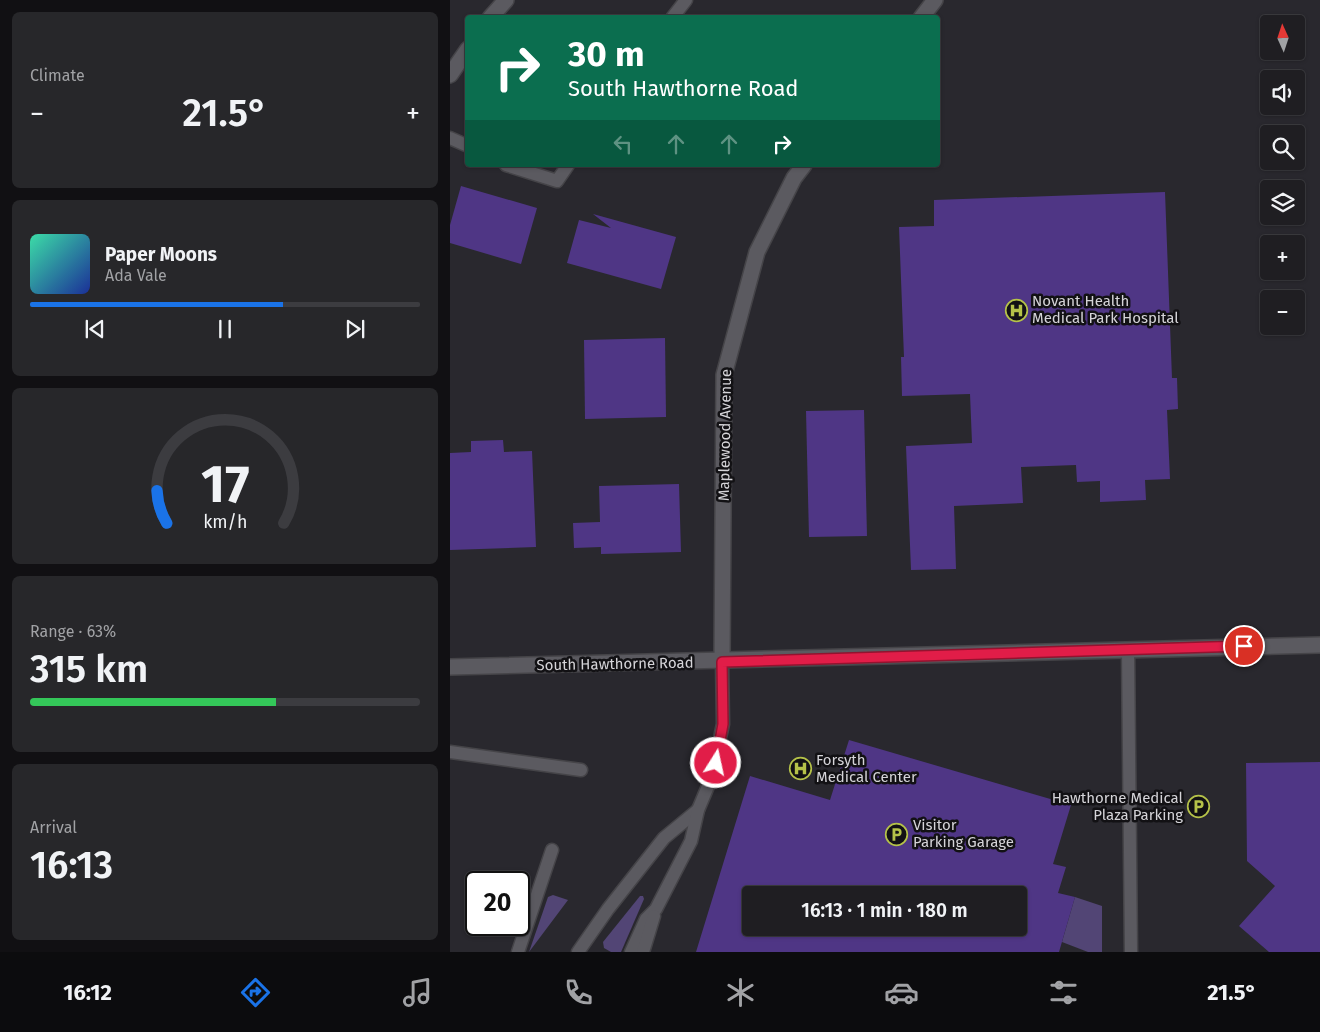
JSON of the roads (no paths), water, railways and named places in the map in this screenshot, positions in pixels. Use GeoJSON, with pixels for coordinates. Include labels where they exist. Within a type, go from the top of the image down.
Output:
{"type":"FeatureCollection","features":[{"type":"Feature","properties":{"kind":"main road"},"geometry":{"type":"LineString","coordinates":[[493,15],[506,0]]}},
{"type":"Feature","properties":{"kind":"main road"},"geometry":{"type":"LineString","coordinates":[[923,15],[935,0]]}},
{"type":"Feature","properties":{"kind":"main road"},"geometry":{"type":"LineString","coordinates":[[450,75],[465,53]]}},
{"type":"Feature","properties":{"kind":"main road","name":"Maplewood Avenue"},"geometry":{"type":"LineString","coordinates":[[722,662],[724,375],[757,252],[794,178],[802,167]]}},
{"type":"Feature","properties":{"kind":"main road","name":"South Hawthorne Road"},"geometry":{"type":"LineString","coordinates":[[450,667],[722,662],[1320,644]]}},
{"type":"Feature","properties":{"kind":"lane"},"geometry":{"type":"LineString","coordinates":[[674,15],[686,0]]}},
{"type":"Feature","properties":{"kind":"lane"},"geometry":{"type":"LineString","coordinates":[[450,138],[465,145]]}},
{"type":"Feature","properties":{"kind":"lane"},"geometry":{"type":"LineString","coordinates":[[512,167],[557,181],[567,167]]}},
{"type":"Feature","properties":{"kind":"lane"},"geometry":{"type":"LineString","coordinates":[[1128,650],[1131,952]]}},
{"type":"Feature","properties":{"kind":"lane"},"geometry":{"type":"LineString","coordinates":[[644,952],[656,909],[691,841],[698,810],[716,763],[723,724],[722,662]]}},
{"type":"Feature","properties":{"kind":"lane"},"geometry":{"type":"LineString","coordinates":[[450,752],[581,770]]}},
{"type":"Feature","properties":{"kind":"lane"},"geometry":{"type":"LineString","coordinates":[[578,952],[608,909],[664,838],[698,810]]}},
{"type":"Feature","properties":{"kind":"lane"},"geometry":{"type":"LineString","coordinates":[[518,952],[552,850]]}},
{"type":"Feature","properties":{"kind":"lane"},"geometry":{"type":"LineString","coordinates":[[631,952],[646,919],[656,909]]}},
{"type":"Feature","properties":{"kind":"place","name":"Novant Health Medical Park Hospital"},"geometry":{"type":"Point","coordinates":[1016,310]}},
{"type":"Feature","properties":{"kind":"place","name":"Forsyth Medical Center"},"geometry":{"type":"Point","coordinates":[800,769]}},
{"type":"Feature","properties":{"kind":"place","name":"Hawthorne Medical Plaza Parking"},"geometry":{"type":"Point","coordinates":[1199,807]}},
{"type":"Feature","properties":{"kind":"place","name":"Visitor Parking Garage"},"geometry":{"type":"Point","coordinates":[897,834]}}]}
